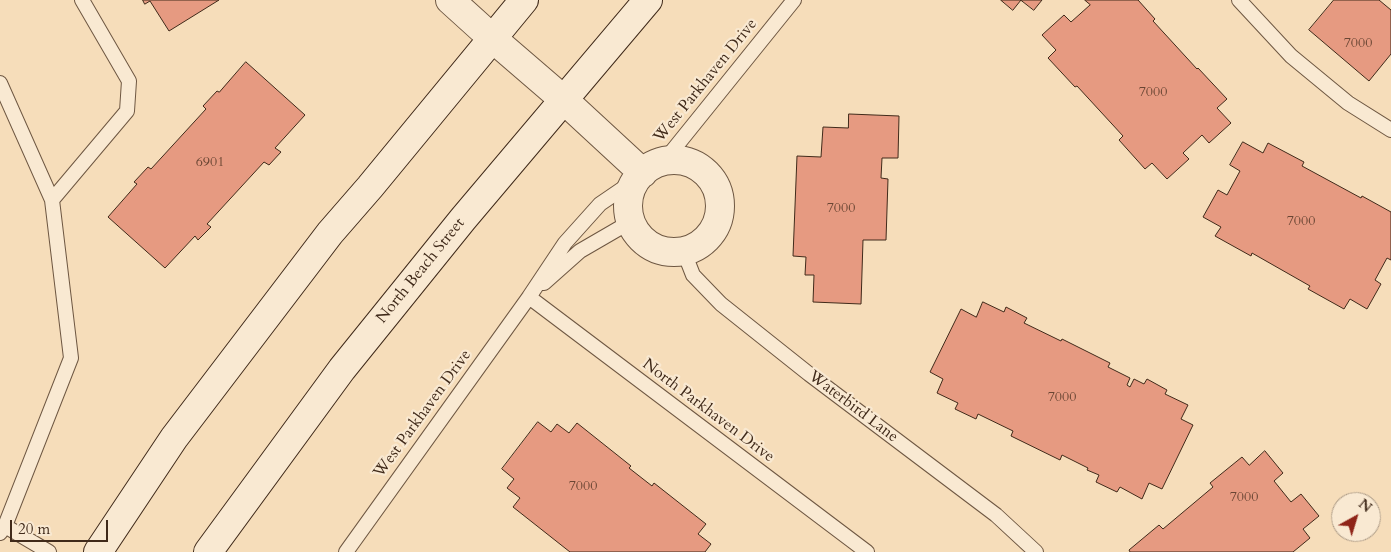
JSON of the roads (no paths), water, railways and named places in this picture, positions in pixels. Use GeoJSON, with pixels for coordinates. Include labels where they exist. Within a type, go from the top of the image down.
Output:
{"type":"FeatureCollection","features":[{"type":"Feature","properties":{"kind":"main road"},"geometry":{"type":"LineString","coordinates":[[450,0],[564,100],[650,170]]}},
{"type":"Feature","properties":{"kind":"main road"},"geometry":{"type":"LineString","coordinates":[[98,552],[174,438],[324,241],[524,0]]}},
{"type":"Feature","properties":{"kind":"main road","name":"North Beach Street"},"geometry":{"type":"LineString","coordinates":[[208,552],[342,368],[463,219],[648,0]]}},
{"type":"Feature","properties":{"kind":"main road"},"geometry":{"type":"LineString","coordinates":[[679,160],[703,169],[718,191],[720,217],[707,240],[684,252],[671,254],[658,250],[637,234],[630,222],[628,209],[634,184],[650,170],[679,160]]}},
{"type":"Feature","properties":{"kind":"lane"},"geometry":{"type":"LineString","coordinates":[[52,200],[127,111],[129,81],[82,0]]}},
{"type":"Feature","properties":{"kind":"lane","name":"West Parkhaven Drive"},"geometry":{"type":"LineString","coordinates":[[346,552],[529,297],[565,243],[600,204],[650,170],[794,0]]}},
{"type":"Feature","properties":{"kind":"lane"},"geometry":{"type":"LineString","coordinates":[[1240,0],[1291,56],[1348,103],[1391,130]]}},
{"type":"Feature","properties":{"kind":"lane"},"geometry":{"type":"LineString","coordinates":[[0,83],[52,200],[71,358],[2,529],[49,552]]}},
{"type":"Feature","properties":{"kind":"lane","name":"West Parkhaven Drive"},"geometry":{"type":"LineString","coordinates":[[529,297],[580,251],[630,222]]}},
{"type":"Feature","properties":{"kind":"lane","name":"Waterbird Lane"},"geometry":{"type":"LineString","coordinates":[[684,252],[693,275],[721,304],[809,374],[996,515],[1036,552]]}},
{"type":"Feature","properties":{"kind":"lane","name":"North Parkhaven Drive"},"geometry":{"type":"LineString","coordinates":[[529,297],[867,552]]}}]}
